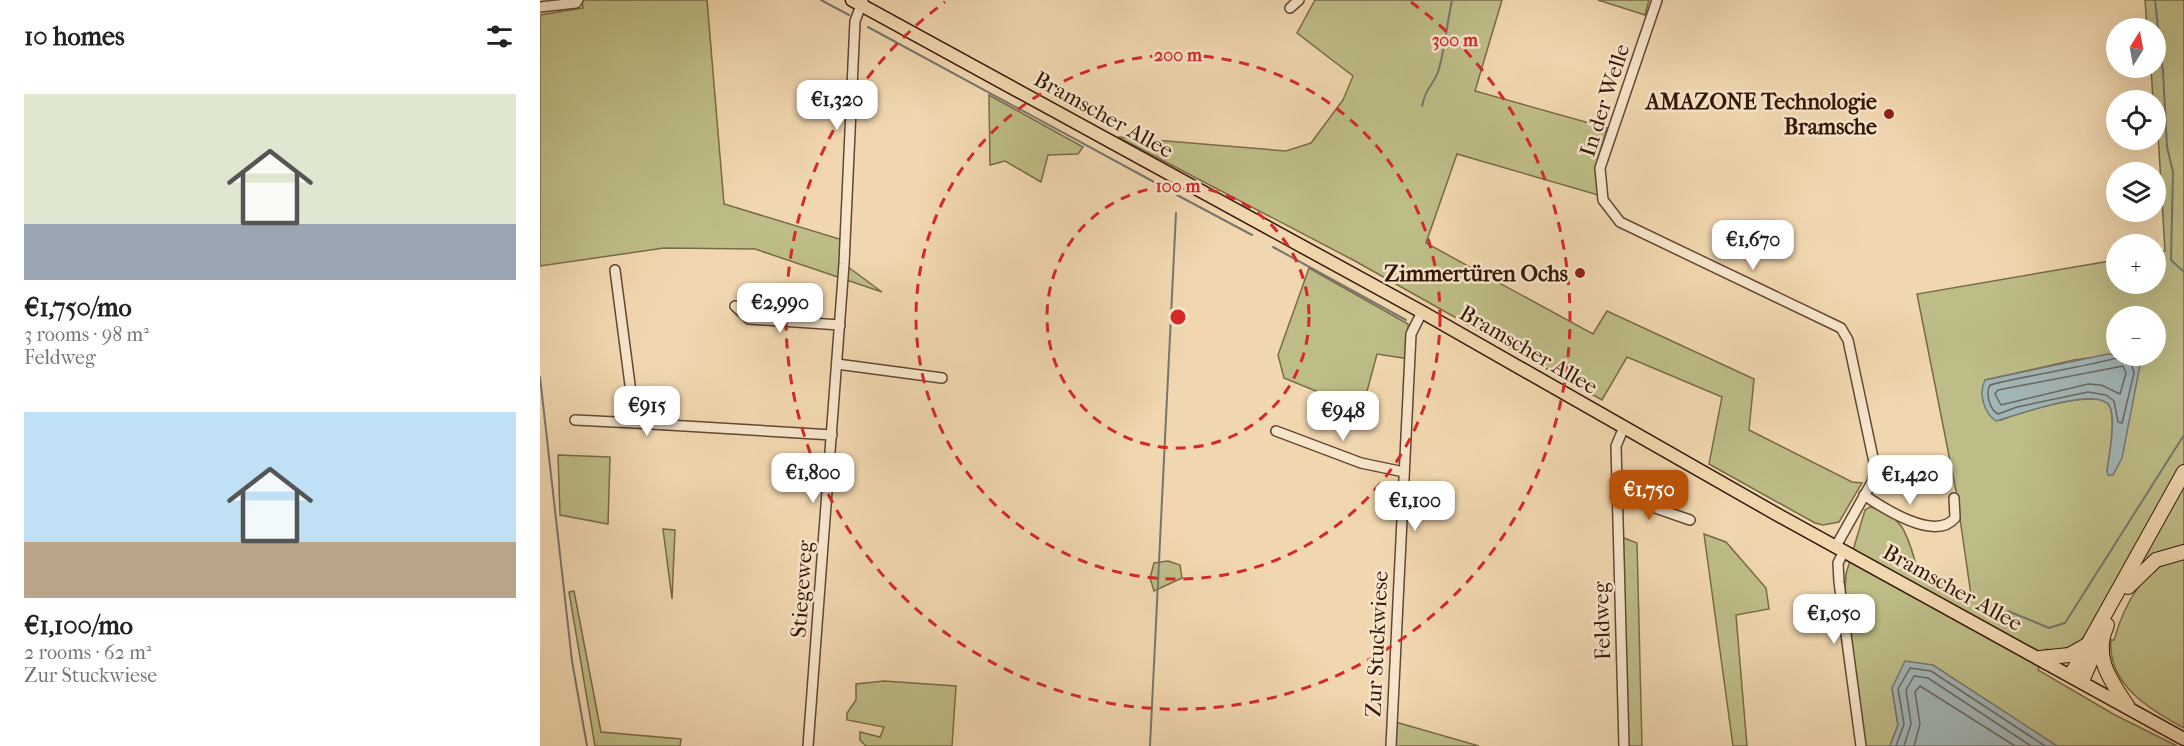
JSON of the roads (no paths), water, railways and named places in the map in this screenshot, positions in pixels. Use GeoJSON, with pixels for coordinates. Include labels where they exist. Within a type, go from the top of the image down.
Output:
{"type":"FeatureCollection","features":[{"type":"Feature","properties":{"kind":"highway"},"geometry":{"type":"LineString","coordinates":[[2076,678],[2184,472]]}},
{"type":"Feature","properties":{"kind":"highway"},"geometry":{"type":"LineString","coordinates":[[2040,658],[2069,655],[2095,640],[2140,572],[2166,555],[2184,552]]}},
{"type":"Feature","properties":{"kind":"highway"},"geometry":{"type":"LineString","coordinates":[[2095,640],[2103,666],[2128,707]]}},
{"type":"Feature","properties":{"kind":"main road","name":"Bramscher Allee"},"geometry":{"type":"LineString","coordinates":[[859,2],[1422,312],[1840,549],[2184,739]]}},
{"type":"Feature","properties":{"kind":"street"},"geometry":{"type":"LineString","coordinates":[[540,7],[576,3],[578,0]]}},
{"type":"Feature","properties":{"kind":"street"},"geometry":{"type":"LineString","coordinates":[[1290,8],[1299,0]]}},
{"type":"Feature","properties":{"kind":"street","name":"In der Welle"},"geometry":{"type":"LineString","coordinates":[[1657,0],[1600,168],[1603,201],[1620,222],[1841,328],[1848,340],[1875,467],[1872,482],[1840,549],[1838,563],[1861,746]]}},
{"type":"Feature","properties":{"kind":"street","name":"Stiegeweg"},"geometry":{"type":"LineString","coordinates":[[808,746],[840,325],[855,21],[859,2]]}},
{"type":"Feature","properties":{"kind":"street"},"geometry":{"type":"LineString","coordinates":[[615,270],[635,423]]}},
{"type":"Feature","properties":{"kind":"street"},"geometry":{"type":"LineString","coordinates":[[735,306],[749,319],[840,325]]}},
{"type":"Feature","properties":{"kind":"street","name":"Zur Stuckwiese"},"geometry":{"type":"LineString","coordinates":[[1391,746],[1411,334],[1422,312]]}},
{"type":"Feature","properties":{"kind":"street"},"geometry":{"type":"LineString","coordinates":[[837,364],[942,378]]}},
{"type":"Feature","properties":{"kind":"street"},"geometry":{"type":"LineString","coordinates":[[575,420],[832,435]]}},
{"type":"Feature","properties":{"kind":"street","name":"Feldweg"},"geometry":{"type":"LineString","coordinates":[[1624,427],[1616,446],[1624,746]]}},
{"type":"Feature","properties":{"kind":"street"},"geometry":{"type":"LineString","coordinates":[[1276,431],[1361,463],[1404,472]]}},
{"type":"Feature","properties":{"kind":"street"},"geometry":{"type":"LineString","coordinates":[[1618,495],[1690,520]]}},
{"type":"Feature","properties":{"kind":"street"},"geometry":{"type":"LineString","coordinates":[[1864,495],[1905,519],[1939,526],[1948,524],[1955,518],[1954,498]]}},
{"type":"Feature","properties":{"kind":"water"},"geometry":{"type":"Polygon","coordinates":[[[2106,354],[2106,366],[2140,366],[2122,458],[2113,475],[2108,475],[2107,472],[2112,439],[2112,413],[2110,407],[2103,401],[2075,400],[1996,421],[1988,413],[1983,402],[1982,391],[1985,380],[2106,354]]]}},
{"type":"Feature","properties":{"kind":"water"},"geometry":{"type":"Polygon","coordinates":[[[1905,661],[1933,665],[2057,746],[1890,746],[1898,725],[1892,688],[1905,661]]]}},
{"type":"Feature","properties":{"kind":"waterway"},"geometry":{"type":"LineString","coordinates":[[821,0],[849,15]]}},
{"type":"Feature","properties":{"kind":"waterway"},"geometry":{"type":"LineString","coordinates":[[1422,106],[1425,94],[1438,72],[1452,0]]}},
{"type":"Feature","properties":{"kind":"waterway"},"geometry":{"type":"LineString","coordinates":[[2155,0],[2163,72],[2167,147],[2173,172],[2171,260],[2184,272]]}},
{"type":"Feature","properties":{"kind":"waterway"},"geometry":{"type":"LineString","coordinates":[[868,27],[1167,189]]}},
{"type":"Feature","properties":{"kind":"waterway"},"geometry":{"type":"LineString","coordinates":[[1177,195],[1252,235]]}},
{"type":"Feature","properties":{"kind":"waterway"},"geometry":{"type":"LineString","coordinates":[[1150,746],[1176,213]]}},
{"type":"Feature","properties":{"kind":"waterway"},"geometry":{"type":"LineString","coordinates":[[1273,247],[1406,320]]}},
{"type":"Feature","properties":{"kind":"waterway"},"geometry":{"type":"LineString","coordinates":[[540,377],[572,661],[587,746]]}},
{"type":"Feature","properties":{"kind":"waterway"},"geometry":{"type":"LineString","coordinates":[[2008,611],[2049,628],[2065,623],[2184,435]]}},
{"type":"Feature","properties":{"kind":"place","name":"AMAZONE Technologie Bramsche"},"geometry":{"type":"Point","coordinates":[1889,114]}},
{"type":"Feature","properties":{"kind":"place","name":"Zimmertüren Ochs"},"geometry":{"type":"Point","coordinates":[1580,273]}}]}
